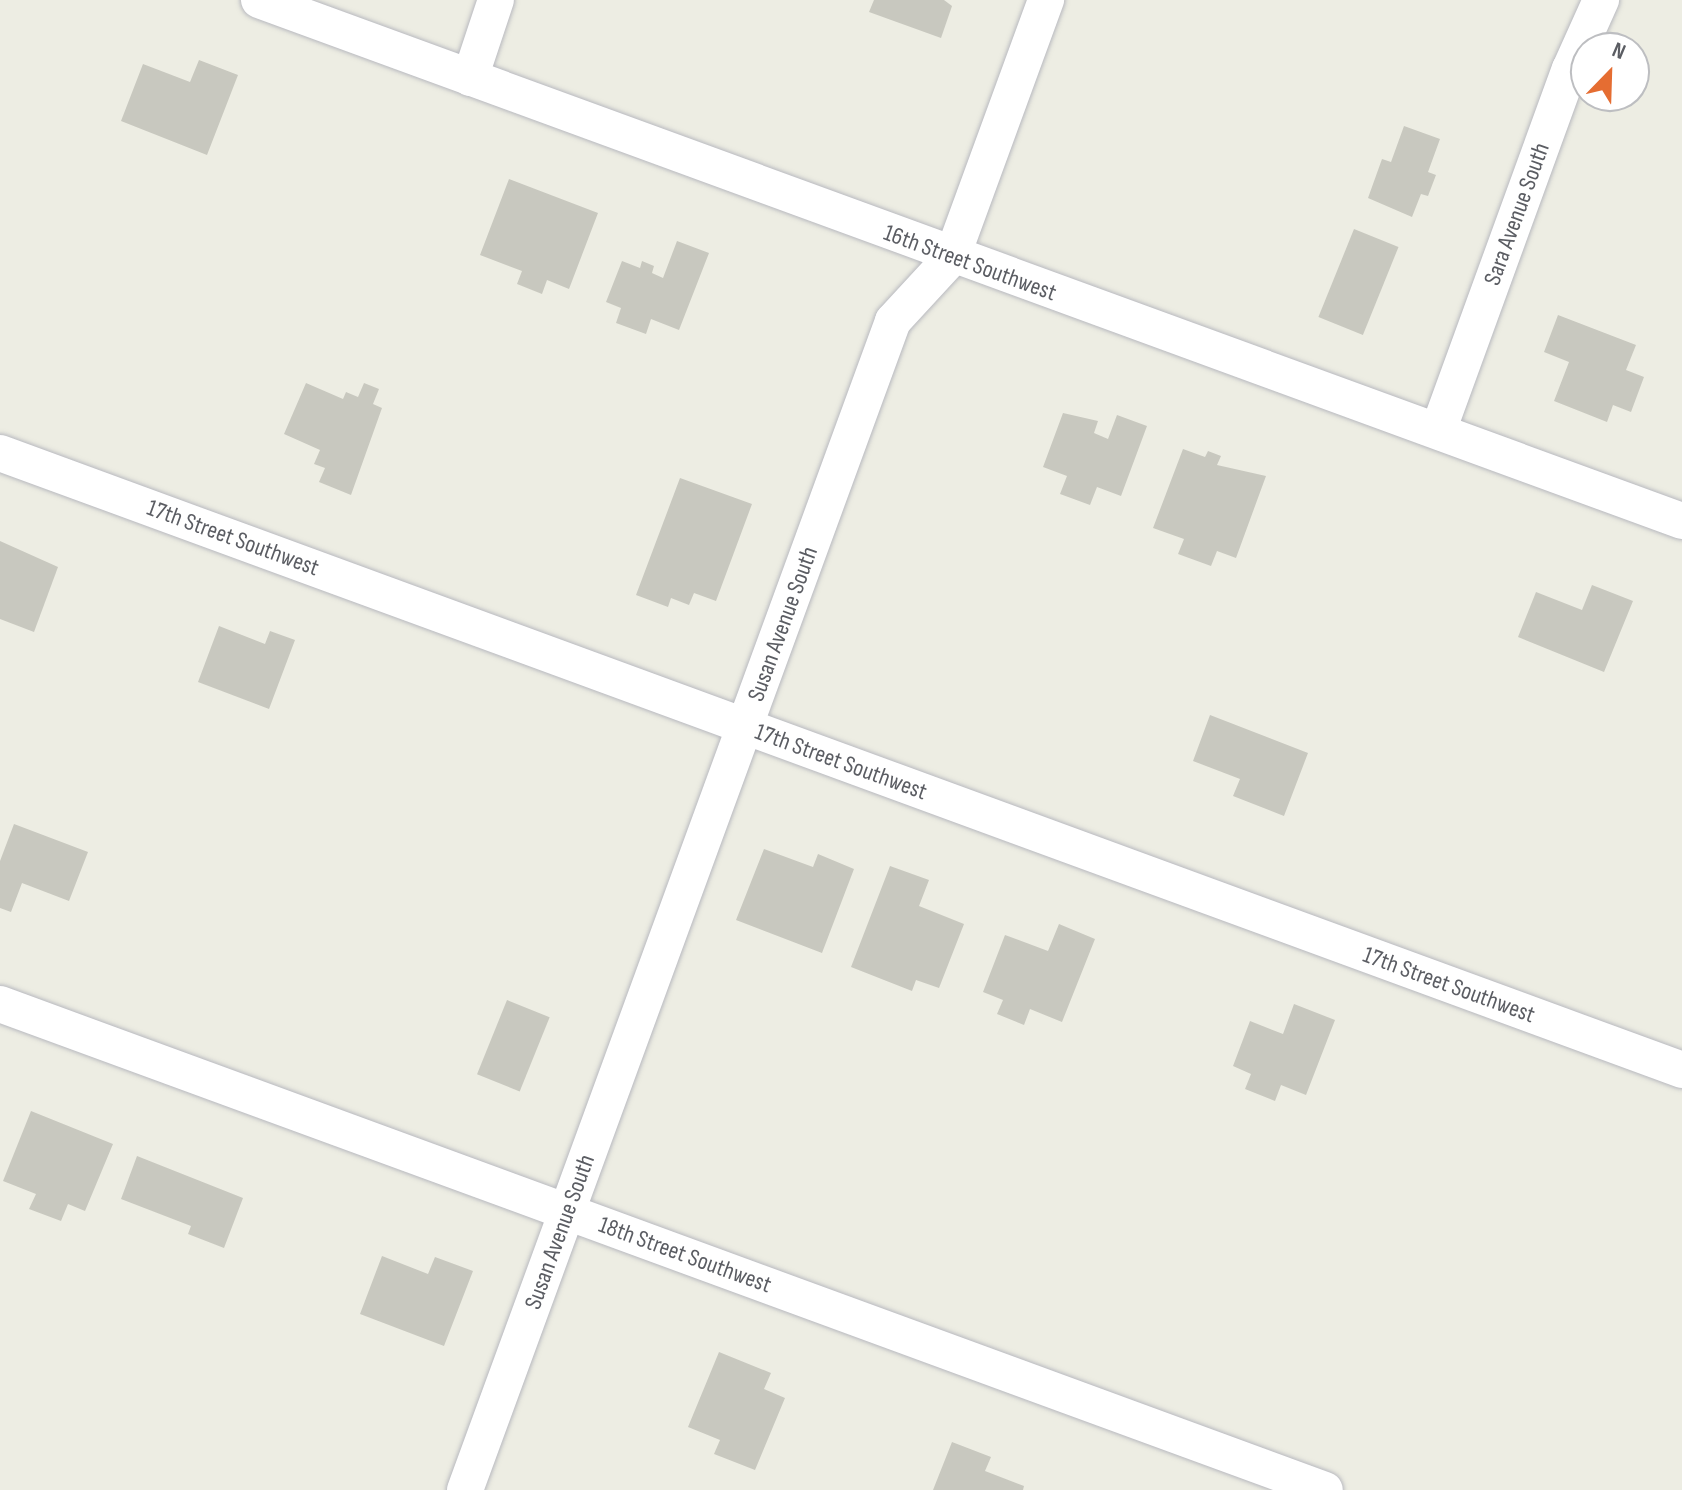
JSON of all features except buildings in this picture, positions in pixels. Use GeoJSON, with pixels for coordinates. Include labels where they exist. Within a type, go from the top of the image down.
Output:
{"type":"FeatureCollection","features":[{"type":"Feature","properties":{"kind":"street","name":"16th Street Southwest"},"geometry":{"type":"LineString","coordinates":[[259,0],[952,257],[1682,521]]}},
{"type":"Feature","properties":{"kind":"street"},"geometry":{"type":"LineString","coordinates":[[470,78],[496,0]]}},
{"type":"Feature","properties":{"kind":"street","name":"Susan Avenue South"},"geometry":{"type":"LineString","coordinates":[[465,1490],[893,321],[952,257],[1046,0]]}},
{"type":"Feature","properties":{"kind":"street","name":"Sara Avenue South"},"geometry":{"type":"LineString","coordinates":[[1438,431],[1570,69],[1601,0]]}},
{"type":"Feature","properties":{"kind":"street","name":"17th Street Southwest"},"geometry":{"type":"LineString","coordinates":[[0,453],[1682,1070]]}},
{"type":"Feature","properties":{"kind":"street","name":"18th Street Southwest"},"geometry":{"type":"LineString","coordinates":[[0,1004],[1325,1490]]}}]}
